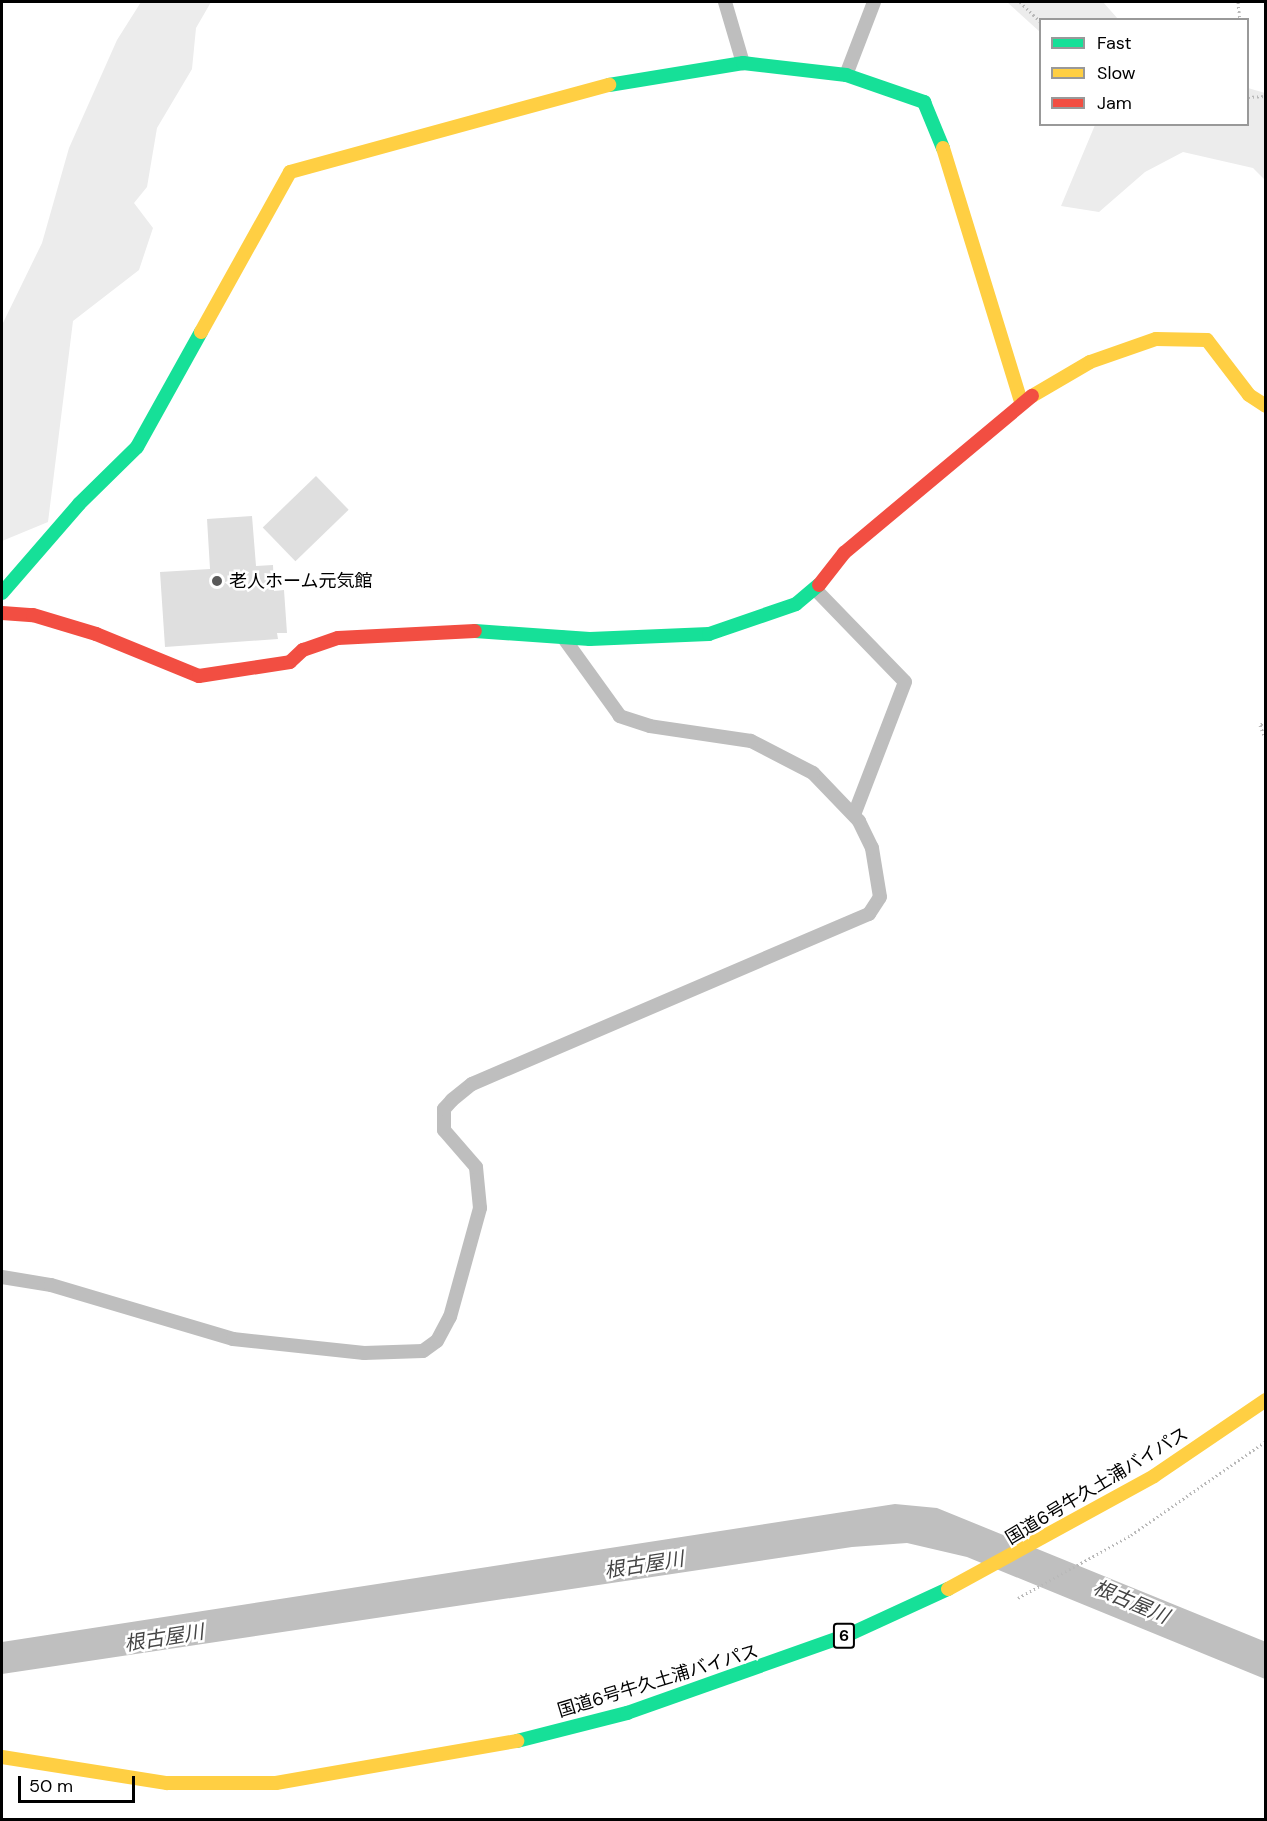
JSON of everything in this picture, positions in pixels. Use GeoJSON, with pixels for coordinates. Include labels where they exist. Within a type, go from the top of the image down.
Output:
{"type":"FeatureCollection","features":[{"type":"Feature","properties":{"kind":"main road"},"geometry":{"type":"LineString","coordinates":[[2,593],[79,504],[137,447],[290,172],[611,84],[743,63],[846,75],[924,102],[943,148],[1021,402]]}},
{"type":"Feature","properties":{"kind":"main road"},"geometry":{"type":"LineString","coordinates":[[2,613],[33,615],[96,634],[199,676],[290,662],[303,650],[339,638],[425,630],[563,637],[709,634],[762,618],[815,589],[844,553],[1021,402],[1090,362],[1135,344],[1181,337],[1207,340],[1249,395],[1266,406]]}},
{"type":"Feature","properties":{"kind":"main road","name":"国道6号牛久土浦バイパス"},"geometry":{"type":"LineString","coordinates":[[2,1757],[214,1786],[380,1769],[477,1751],[627,1713],[849,1634],[980,1574],[1077,1522],[1266,1400]]}},
{"type":"Feature","properties":{"kind":"street"},"geometry":{"type":"LineString","coordinates":[[725,2],[743,63]]}},
{"type":"Feature","properties":{"kind":"street"},"geometry":{"type":"LineString","coordinates":[[846,75],[874,2]]}},
{"type":"Feature","properties":{"kind":"street"},"geometry":{"type":"LineString","coordinates":[[815,589],[905,682],[854,815]]}},
{"type":"Feature","properties":{"kind":"street"},"geometry":{"type":"LineString","coordinates":[[2,1277],[51,1285],[233,1339],[364,1353],[423,1351],[437,1341],[450,1317],[480,1208],[476,1167],[444,1130],[444,1109],[472,1084],[869,914],[880,897],[880,872],[854,815],[813,773],[779,752],[722,734],[650,726],[620,716],[563,637]]}},
{"type":"Feature","properties":{"kind":"path"},"geometry":{"type":"LineString","coordinates":[[1020,2],[1039,19]]}},
{"type":"Feature","properties":{"kind":"path"},"geometry":{"type":"LineString","coordinates":[[1238,2],[1239,18]]}},
{"type":"Feature","properties":{"kind":"path"},"geometry":{"type":"LineString","coordinates":[[1249,97],[1266,96]]}},
{"type":"Feature","properties":{"kind":"path"},"geometry":{"type":"LineString","coordinates":[[1266,721],[1260,725],[1266,740]]}},
{"type":"Feature","properties":{"kind":"path"},"geometry":{"type":"LineString","coordinates":[[1018,1598],[1090,1560],[1266,1441]]}},
{"type":"Feature","properties":{"kind":"shaded area"},"geometry":{"type":"Polygon","coordinates":[[[141,2],[211,2],[196,28],[192,69],[157,128],[147,187],[134,203],[153,228],[139,270],[73,321],[48,522],[2,541],[2,325],[42,243],[69,148],[117,40],[141,2]]]}},
{"type":"Feature","properties":{"kind":"shaded area"},"geometry":{"type":"Polygon","coordinates":[[[1007,2],[1103,2],[1117,18],[1039,18],[1039,31],[1007,2]]]}},
{"type":"Feature","properties":{"kind":"shaded area"},"geometry":{"type":"Polygon","coordinates":[[[1249,88],[1265,93],[1265,180],[1253,168],[1183,152],[1145,172],[1099,212],[1061,206],[1095,126],[1249,126],[1249,88]]]}},
{"type":"Feature","properties":{"kind":"water","name":"根古屋川"},"geometry":{"type":"Polygon","coordinates":[[[895,1504],[937,1508],[1266,1642],[1265,1679],[967,1557],[907,1543],[852,1547],[2,1674],[2,1642],[895,1504]]]}},
{"type":"Feature","properties":{"kind":"building"},"geometry":{"type":"Polygon","coordinates":[[[316,476],[349,510],[295,561],[263,527],[316,476]]]}},
{"type":"Feature","properties":{"kind":"building","name":"老人ホーム元気館"},"geometry":{"type":"Polygon","coordinates":[[[252,516],[256,566],[273,565],[274,591],[284,590],[287,633],[277,633],[278,639],[165,647],[160,572],[210,569],[207,519],[252,516]]]}},
{"type":"Feature","properties":{"kind":"traffic: fast"},"geometry":{"type":"LineString","coordinates":[[609,85],[743,63],[846,75],[924,102],[943,148]]}},
{"type":"Feature","properties":{"kind":"traffic: fast"},"geometry":{"type":"LineString","coordinates":[[2,593],[79,504],[137,447],[201,332]]}},
{"type":"Feature","properties":{"kind":"traffic: fast"},"geometry":{"type":"LineString","coordinates":[[475,631],[590,639],[709,634],[796,604],[819,585]]}},
{"type":"Feature","properties":{"kind":"traffic: fast"},"geometry":{"type":"LineString","coordinates":[[517,1741],[627,1713],[850,1634],[948,1589]]}},
{"type":"Feature","properties":{"kind":"traffic: slow"},"geometry":{"type":"LineString","coordinates":[[201,332],[290,172],[609,85]]}},
{"type":"Feature","properties":{"kind":"traffic: slow"},"geometry":{"type":"LineString","coordinates":[[943,148],[1021,402]]}},
{"type":"Feature","properties":{"kind":"traffic: slow"},"geometry":{"type":"LineString","coordinates":[[1032,396],[1090,362],[1156,339],[1207,340],[1249,395],[1266,406]]}},
{"type":"Feature","properties":{"kind":"traffic: slow"},"geometry":{"type":"LineString","coordinates":[[948,1589],[1154,1476],[1266,1400]]}},
{"type":"Feature","properties":{"kind":"traffic: slow"},"geometry":{"type":"LineString","coordinates":[[2,1757],[167,1783],[276,1783],[517,1741]]}},
{"type":"Feature","properties":{"kind":"traffic: jam"},"geometry":{"type":"LineString","coordinates":[[819,585],[844,553],[1032,396]]}},
{"type":"Feature","properties":{"kind":"traffic: jam"},"geometry":{"type":"LineString","coordinates":[[2,613],[33,615],[96,634],[199,676],[290,662],[303,650],[338,638],[475,631]]}},
{"type":"Feature","properties":{"kind":"place","name":"老人ホーム元気館"},"geometry":{"type":"Point","coordinates":[217,581]}}]}
